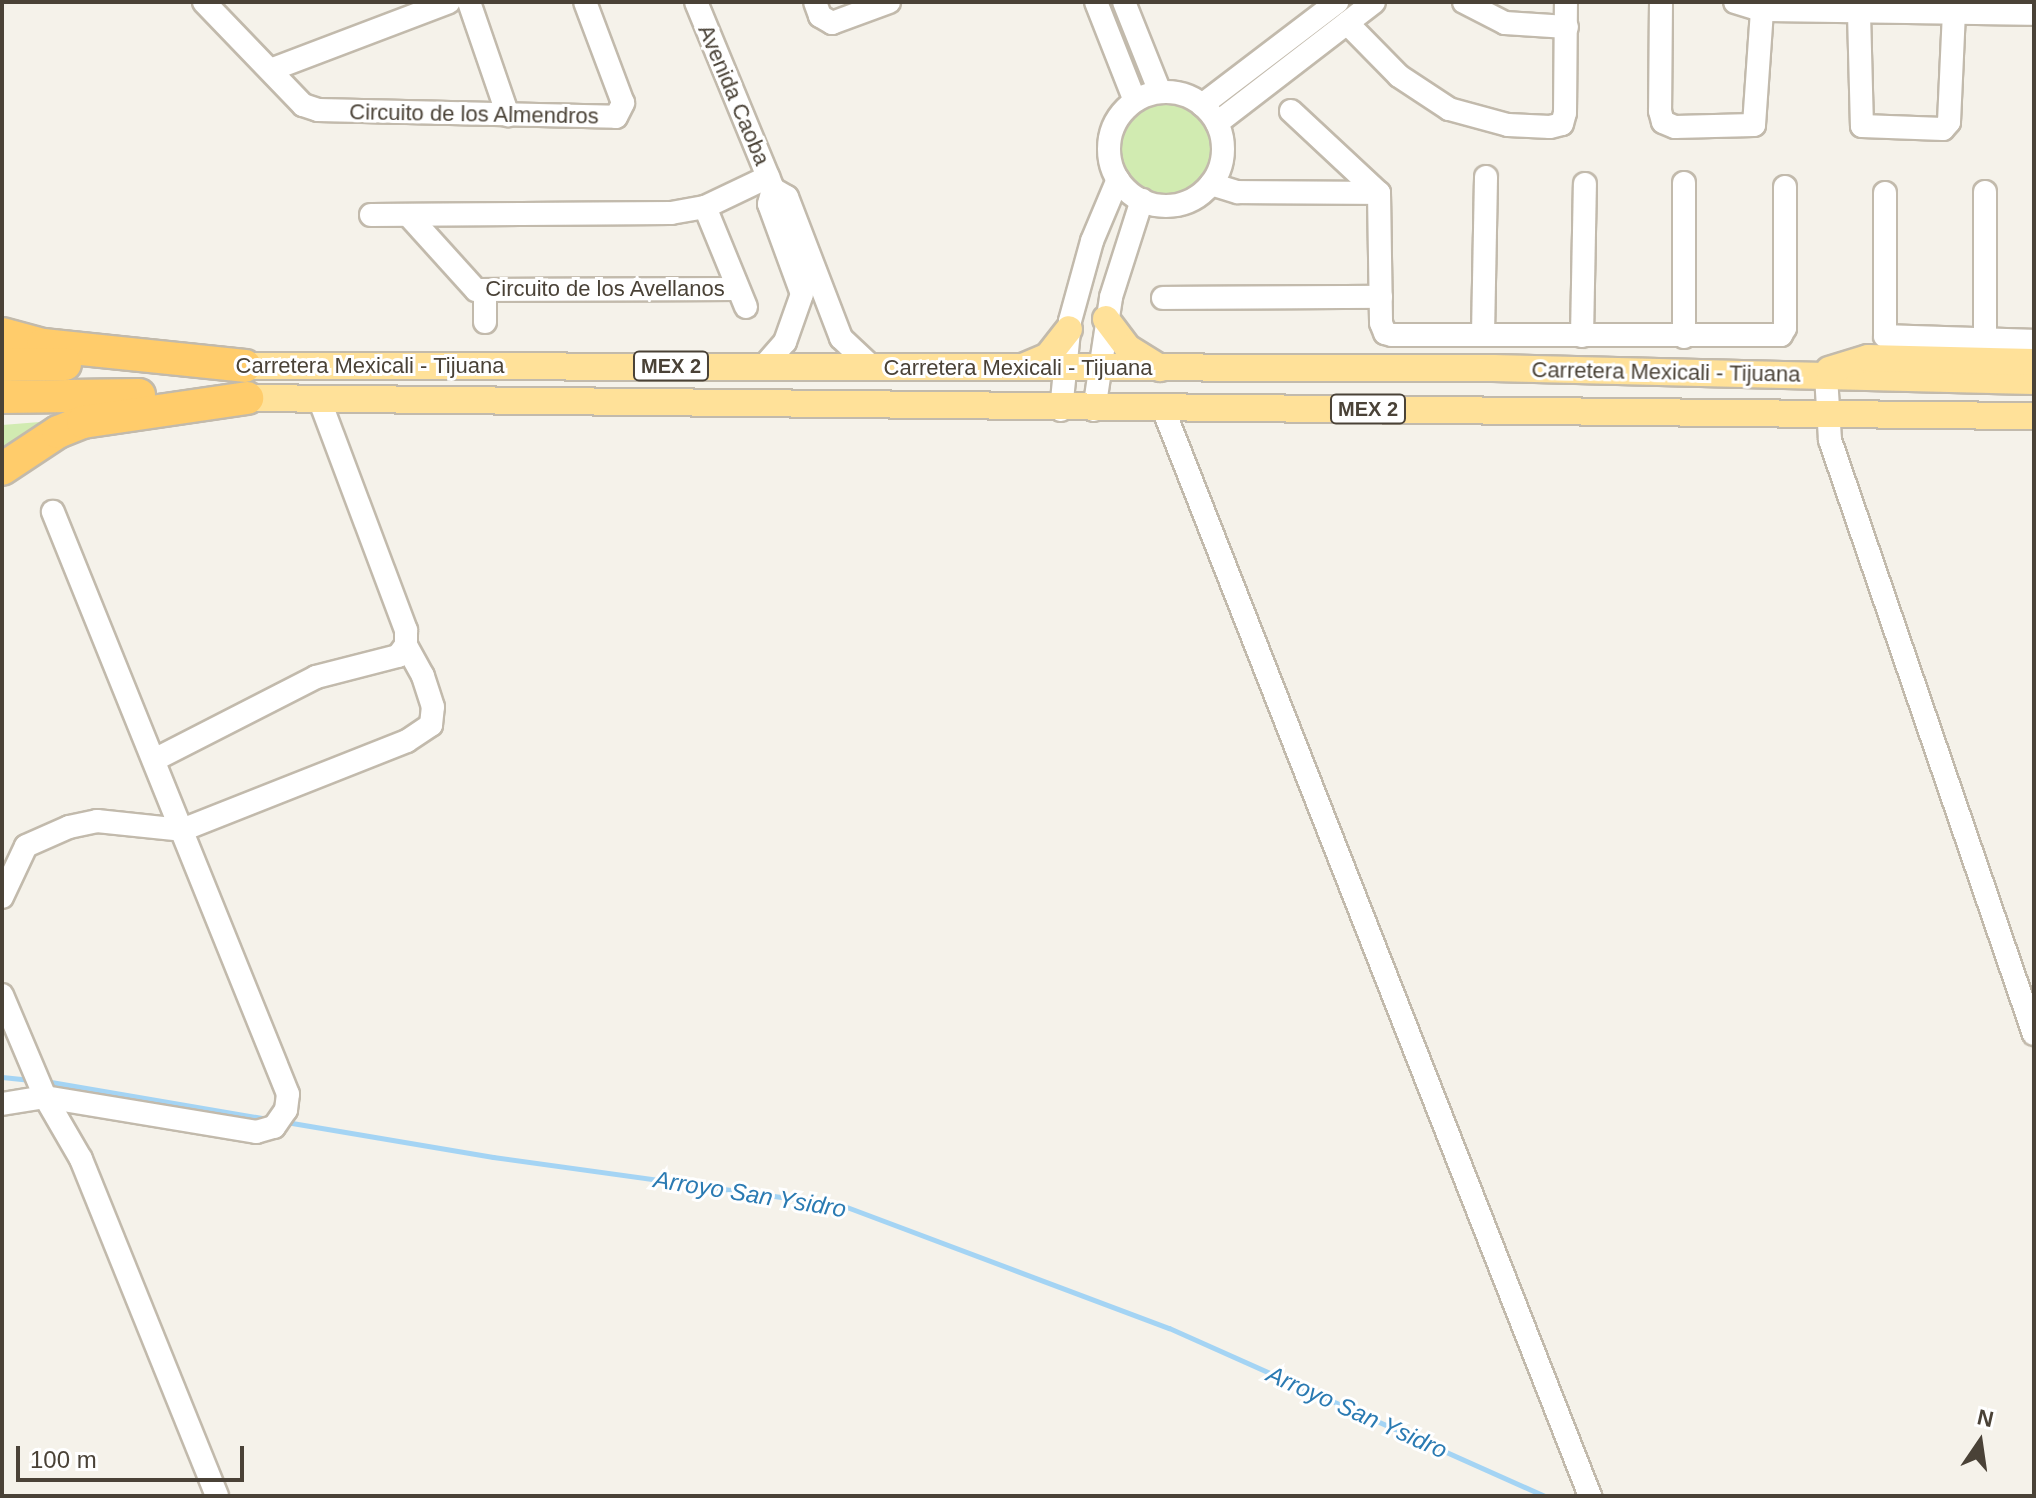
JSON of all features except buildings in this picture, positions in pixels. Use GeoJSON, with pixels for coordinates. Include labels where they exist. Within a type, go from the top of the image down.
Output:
{"type":"FeatureCollection","features":[{"type":"Feature","properties":{"kind":"highway"},"geometry":{"type":"LineString","coordinates":[[2,334],[43,345],[246,382]]}},
{"type":"Feature","properties":{"kind":"highway","name":"Carretera Mexicali - Tijuana"},"geometry":{"type":"LineString","coordinates":[[2,365],[246,382]]}},
{"type":"Feature","properties":{"kind":"highway"},"geometry":{"type":"LineString","coordinates":[[2,469],[58,432],[83,422],[246,382]]}},
{"type":"Feature","properties":{"kind":"highway","name":"Carretera Mexicali - Tijuana"},"geometry":{"type":"LineString","coordinates":[[2,397],[246,382]]}},
{"type":"Feature","properties":{"kind":"main road"},"geometry":{"type":"LineString","coordinates":[[1106,319],[1128,348],[1163,369]]}},
{"type":"Feature","properties":{"kind":"main road"},"geometry":{"type":"LineString","coordinates":[[1020,368],[1048,356],[1069,329]]}},
{"type":"Feature","properties":{"kind":"main road"},"geometry":{"type":"LineString","coordinates":[[1826,376],[1839,363],[1868,358],[2034,362]]}},
{"type":"Feature","properties":{"kind":"main road","name":"Carretera Mexicali - Tijuana"},"geometry":{"type":"LineString","coordinates":[[246,382],[764,366],[1419,367],[2034,381]]}},
{"type":"Feature","properties":{"kind":"main road"},"geometry":{"type":"LineString","coordinates":[[1271,409],[1278,390],[1286,386],[1397,383],[1419,367]]}},
{"type":"Feature","properties":{"kind":"main road","name":"Carretera Mexicali - Tijuana"},"geometry":{"type":"LineString","coordinates":[[246,382],[319,399],[1061,410],[2034,416]]}},
{"type":"Feature","properties":{"kind":"street","name":"Circuito de los Almendros"},"geometry":{"type":"LineString","coordinates":[[204,2],[273,69],[303,105],[318,110],[616,117],[623,111],[585,2]]}},
{"type":"Feature","properties":{"kind":"street"},"geometry":{"type":"LineString","coordinates":[[273,69],[449,2]]}},
{"type":"Feature","properties":{"kind":"street"},"geometry":{"type":"LineString","coordinates":[[469,2],[508,115]]}},
{"type":"Feature","properties":{"kind":"street","name":"Avenida Caoba"},"geometry":{"type":"LineString","coordinates":[[696,2],[771,183]]}},
{"type":"Feature","properties":{"kind":"street"},"geometry":{"type":"LineString","coordinates":[[815,2],[820,16],[832,23],[889,2]]}},
{"type":"Feature","properties":{"kind":"street"},"geometry":{"type":"LineString","coordinates":[[1096,2],[1135,101]]}},
{"type":"Feature","properties":{"kind":"street"},"geometry":{"type":"LineString","coordinates":[[1124,2],[1160,92]]}},
{"type":"Feature","properties":{"kind":"street"},"geometry":{"type":"LineString","coordinates":[[1202,105],[1337,2]]}},
{"type":"Feature","properties":{"kind":"street"},"geometry":{"type":"LineString","coordinates":[[1217,123],[1374,2]]}},
{"type":"Feature","properties":{"kind":"street"},"geometry":{"type":"LineString","coordinates":[[1464,2],[1505,23],[1567,27]]}},
{"type":"Feature","properties":{"kind":"street"},"geometry":{"type":"LineString","coordinates":[[1347,23],[1399,76],[1449,109],[1508,125],[1550,127],[1562,124],[1565,113],[1566,2]]}},
{"type":"Feature","properties":{"kind":"street"},"geometry":{"type":"LineString","coordinates":[[1661,2],[1663,122],[1675,127],[1754,125],[1762,10]]}},
{"type":"Feature","properties":{"kind":"street"},"geometry":{"type":"LineString","coordinates":[[1735,2],[1762,10],[1859,13],[1903,7],[2034,14]]}},
{"type":"Feature","properties":{"kind":"street"},"geometry":{"type":"LineString","coordinates":[[1859,13],[1862,126],[1943,129],[1949,122],[1954,12]]}},
{"type":"Feature","properties":{"kind":"street"},"geometry":{"type":"LineString","coordinates":[[1160,92],[1182,94],[1202,105],[1217,123],[1223,155],[1211,184],[1172,206],[1142,200],[1118,179],[1109,146],[1113,128],[1135,101],[1160,92]]}},
{"type":"Feature","properties":{"kind":"street"},"geometry":{"type":"LineString","coordinates":[[1291,111],[1379,193],[1381,297],[1385,333],[1684,337],[1781,335],[1785,328],[1785,187]]}},
{"type":"Feature","properties":{"kind":"street"},"geometry":{"type":"LineString","coordinates":[[1483,334],[1486,177]]}},
{"type":"Feature","properties":{"kind":"street"},"geometry":{"type":"LineString","coordinates":[[1061,410],[1069,329],[1092,241],[1118,179]]}},
{"type":"Feature","properties":{"kind":"street"},"geometry":{"type":"LineString","coordinates":[[371,215],[671,213],[705,207],[771,183]]}},
{"type":"Feature","properties":{"kind":"street"},"geometry":{"type":"LineString","coordinates":[[764,366],[785,342],[802,294],[769,204],[771,183]]}},
{"type":"Feature","properties":{"kind":"street"},"geometry":{"type":"LineString","coordinates":[[771,183],[787,197],[841,338],[872,367]]}},
{"type":"Feature","properties":{"kind":"street"},"geometry":{"type":"LineString","coordinates":[[1684,183],[1684,337]]}},
{"type":"Feature","properties":{"kind":"street"},"geometry":{"type":"LineString","coordinates":[[1211,184],[1238,192],[1379,193]]}},
{"type":"Feature","properties":{"kind":"street"},"geometry":{"type":"LineString","coordinates":[[1582,336],[1585,184]]}},
{"type":"Feature","properties":{"kind":"street"},"geometry":{"type":"LineString","coordinates":[[1985,192],[1985,340]]}},
{"type":"Feature","properties":{"kind":"street"},"geometry":{"type":"LineString","coordinates":[[1885,193],[1885,336],[2034,341]]}},
{"type":"Feature","properties":{"kind":"street"},"geometry":{"type":"LineString","coordinates":[[1094,410],[1106,319],[1142,200]]}},
{"type":"Feature","properties":{"kind":"street","name":"Circuito de los Avellanos"},"geometry":{"type":"LineString","coordinates":[[410,217],[469,286],[485,291],[742,298],[705,207]]}},
{"type":"Feature","properties":{"kind":"street"},"geometry":{"type":"LineString","coordinates":[[485,291],[485,322]]}},
{"type":"Feature","properties":{"kind":"street"},"geometry":{"type":"LineString","coordinates":[[1163,298],[1381,297]]}},
{"type":"Feature","properties":{"kind":"street"},"geometry":{"type":"LineString","coordinates":[[1826,376],[1830,440],[2034,1034]]}},
{"type":"Feature","properties":{"kind":"street"},"geometry":{"type":"LineString","coordinates":[[2,897],[26,846],[69,827],[97,821],[182,830],[407,741],[431,725],[433,707],[406,645],[406,630],[319,399]]}},
{"type":"Feature","properties":{"kind":"street"},"geometry":{"type":"LineString","coordinates":[[1164,411],[1590,1496]]}},
{"type":"Feature","properties":{"kind":"street"},"geometry":{"type":"LineString","coordinates":[[2,1104],[45,1097],[256,1132],[274,1127],[286,1110],[288,1094],[53,512]]}},
{"type":"Feature","properties":{"kind":"street"},"geometry":{"type":"LineString","coordinates":[[154,760],[316,677],[398,656],[406,645]]}},
{"type":"Feature","properties":{"kind":"street"},"geometry":{"type":"LineString","coordinates":[[2,995],[45,1097],[81,1159],[217,1496]]}},
{"type":"Feature","properties":{"kind":"green space"},"geometry":{"type":"Polygon","coordinates":[[[1166,102],[1183,106],[1198,116],[1208,131],[1212,148],[1208,165],[1198,180],[1183,190],[1166,194],[1149,190],[1134,180],[1124,165],[1120,148],[1124,131],[1134,116],[1149,106],[1166,102]]]}},
{"type":"Feature","properties":{"kind":"green space"},"geometry":{"type":"Polygon","coordinates":[[[78,419],[2,465],[2,425],[78,419]]]}},
{"type":"Feature","properties":{"kind":"waterway","name":"Arroyo San Ysidro"},"geometry":{"type":"LineString","coordinates":[[2,1077],[31,1080]]}},
{"type":"Feature","properties":{"kind":"waterway","name":"Arroyo San Ysidro"},"geometry":{"type":"LineString","coordinates":[[45,1081],[268,1119]]}},
{"type":"Feature","properties":{"kind":"waterway","name":"Arroyo San Ysidro"},"geometry":{"type":"LineString","coordinates":[[286,1122],[493,1157],[844,1206],[1169,1328],[1544,1496]]}}]}
